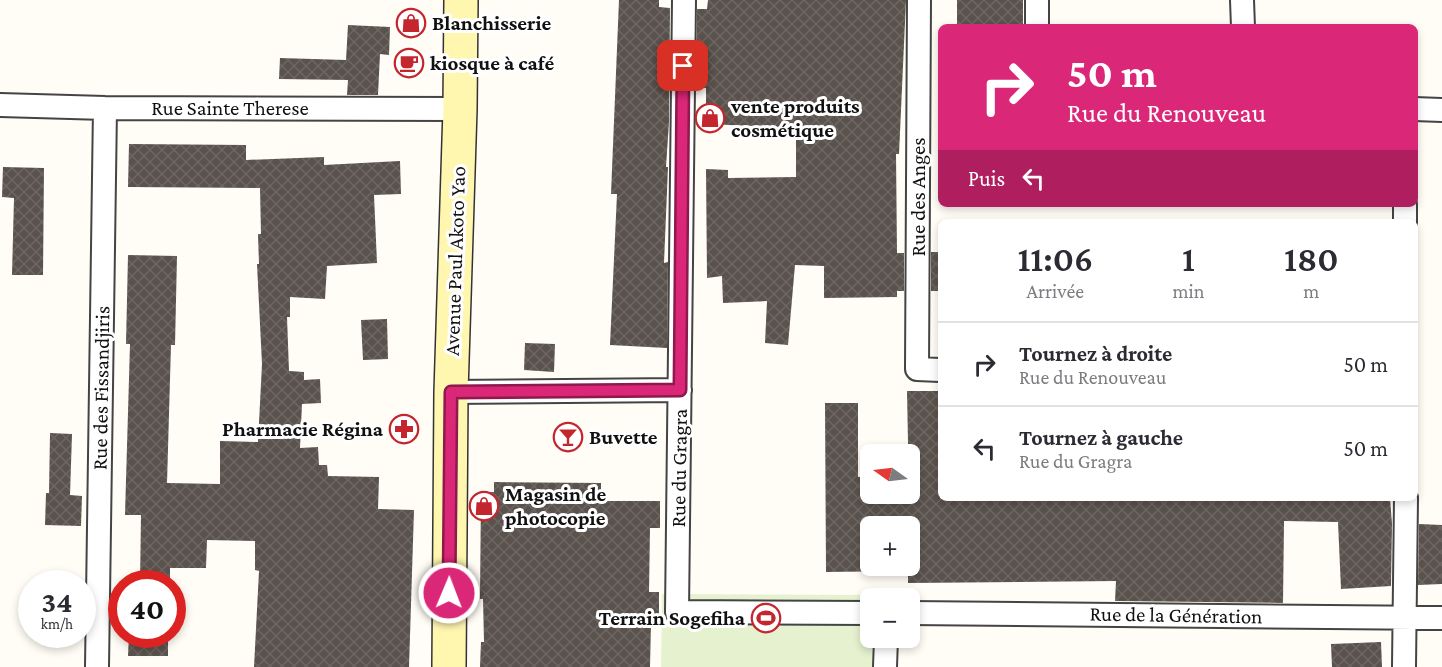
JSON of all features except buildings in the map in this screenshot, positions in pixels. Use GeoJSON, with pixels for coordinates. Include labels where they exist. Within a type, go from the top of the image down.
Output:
{"type":"FeatureCollection","features":[{"type":"Feature","properties":{"kind":"street","name":"Avenue Paul Akoto Yao"},"geometry":{"type":"LineString","coordinates":[[449,667],[451,392],[461,0]]}},
{"type":"Feature","properties":{"kind":"street","name":"Rue du Gragra"},"geometry":{"type":"LineString","coordinates":[[684,0],[677,612],[860,613]]}},
{"type":"Feature","properties":{"kind":"street","name":"Rue des Anges"},"geometry":{"type":"LineString","coordinates":[[919,0],[917,369],[938,370]]}},
{"type":"Feature","properties":{"kind":"street"},"geometry":{"type":"LineString","coordinates":[[1037,0],[1037,24]]}},
{"type":"Feature","properties":{"kind":"street"},"geometry":{"type":"LineString","coordinates":[[1242,0],[1243,24]]}},
{"type":"Feature","properties":{"kind":"street","name":"Rue Sainte Therese"},"geometry":{"type":"LineString","coordinates":[[0,105],[105,108],[460,109]]}},
{"type":"Feature","properties":{"kind":"street","name":"Rue des Fissandjiris"},"geometry":{"type":"LineString","coordinates":[[97,667],[105,108]]}},
{"type":"Feature","properties":{"kind":"street"},"geometry":{"type":"LineString","coordinates":[[1418,109],[1442,110]]}},
{"type":"Feature","properties":{"kind":"street"},"geometry":{"type":"LineString","coordinates":[[451,392],[680,390]]}},
{"type":"Feature","properties":{"kind":"street"},"geometry":{"type":"LineString","coordinates":[[1404,667],[1406,501]]}},
{"type":"Feature","properties":{"kind":"street","name":"Rue de la Génération"},"geometry":{"type":"LineString","coordinates":[[920,613],[1442,618]]}},
{"type":"Feature","properties":{"kind":"street"},"geometry":{"type":"LineString","coordinates":[[885,667],[886,648]]}},
{"type":"Feature","properties":{"kind":"green space","name":"Terrain Sogefiha"},"geometry":{"type":"Polygon","coordinates":[[[662,594],[860,595],[860,648],[872,648],[873,667],[661,667],[662,594]]]}},
{"type":"Feature","properties":{"kind":"place","name":"Blanchisserie"},"geometry":{"type":"Point","coordinates":[411,23]}},
{"type":"Feature","properties":{"kind":"place","name":"kiosque à café"},"geometry":{"type":"Point","coordinates":[409,63]}},
{"type":"Feature","properties":{"kind":"place","name":"vente produits cosmétique"},"geometry":{"type":"Point","coordinates":[710,118]}},
{"type":"Feature","properties":{"kind":"place","name":"Pharmacie Régina"},"geometry":{"type":"Point","coordinates":[404,429]}},
{"type":"Feature","properties":{"kind":"place","name":"Buvette"},"geometry":{"type":"Point","coordinates":[568,437]}},
{"type":"Feature","properties":{"kind":"place","name":"Magasin de photocopie"},"geometry":{"type":"Point","coordinates":[484,506]}},
{"type":"Feature","properties":{"kind":"place","name":"Terrain Sogefiha"},"geometry":{"type":"Point","coordinates":[766,618]}},
{"type":"Feature","properties":{"kind":"route"},"geometry":{"type":"LineString","coordinates":[[449,593],[451,392],[680,390],[683,66]]}}]}
